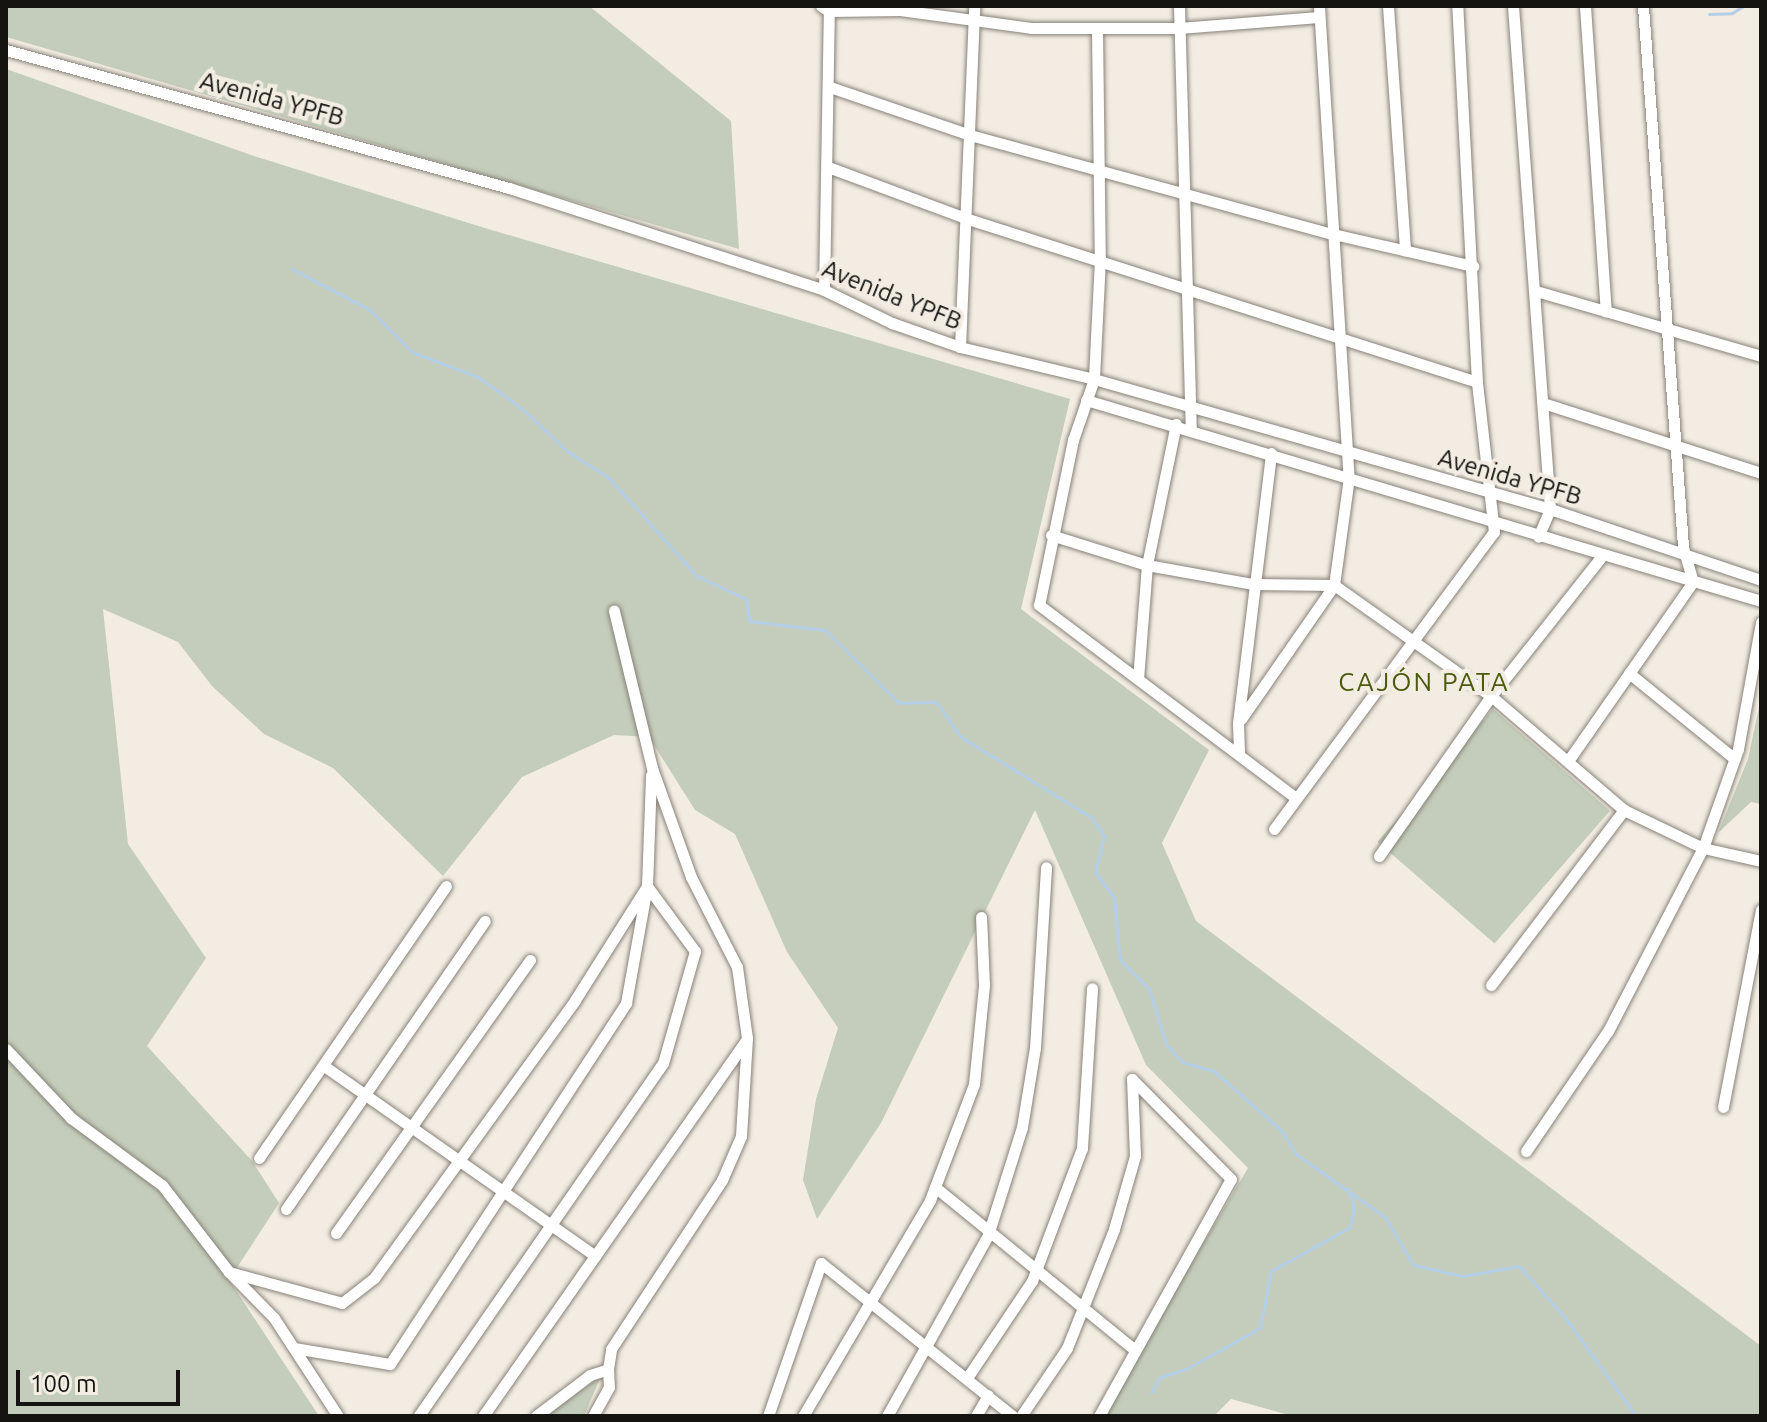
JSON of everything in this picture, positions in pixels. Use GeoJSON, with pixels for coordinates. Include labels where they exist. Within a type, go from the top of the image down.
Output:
{"type":"FeatureCollection","features":[{"type":"Feature","properties":{"kind":"street"},"geometry":{"type":"LineString","coordinates":[[960,347],[968,219],[974,6]]}},
{"type":"Feature","properties":{"kind":"street"},"geometry":{"type":"LineString","coordinates":[[1179,6],[1184,287],[1191,428]]}},
{"type":"Feature","properties":{"kind":"street"},"geometry":{"type":"LineString","coordinates":[[1388,6],[1405,250]]}},
{"type":"Feature","properties":{"kind":"street"},"geometry":{"type":"LineString","coordinates":[[1274,829],[1494,532],[1477,382],[1457,6]]}},
{"type":"Feature","properties":{"kind":"street"},"geometry":{"type":"LineString","coordinates":[[1513,6],[1550,509],[1538,537]]}},
{"type":"Feature","properties":{"kind":"street"},"geometry":{"type":"LineString","coordinates":[[1585,6],[1606,311]]}},
{"type":"Feature","properties":{"kind":"street"},"geometry":{"type":"LineString","coordinates":[[1568,761],[1693,582],[1685,552],[1643,6]]}},
{"type":"Feature","properties":{"kind":"street"},"geometry":{"type":"LineString","coordinates":[[824,290],[830,87],[826,8],[898,8],[974,20],[1097,29],[1179,28],[1319,12],[1349,477],[1334,585],[1238,723]]}},
{"type":"Feature","properties":{"kind":"street"},"geometry":{"type":"LineString","coordinates":[[1097,29],[1100,259],[1094,379],[1051,535],[1039,605],[1239,752],[1296,798]]}},
{"type":"Feature","properties":{"kind":"street","name":"Avenida YPFB"},"geometry":{"type":"LineString","coordinates":[[6,50],[509,188],[824,290],[892,323],[960,347],[1094,379],[1550,509],[1761,580]]}},
{"type":"Feature","properties":{"kind":"street"},"geometry":{"type":"LineString","coordinates":[[830,87],[970,135],[1333,234],[1473,266]]}},
{"type":"Feature","properties":{"kind":"street"},"geometry":{"type":"LineString","coordinates":[[828,167],[968,219],[1477,382]]}},
{"type":"Feature","properties":{"kind":"street"},"geometry":{"type":"LineString","coordinates":[[1536,291],[1761,356]]}},
{"type":"Feature","properties":{"kind":"street","name":"Avenida YPFB"},"geometry":{"type":"LineString","coordinates":[[1086,400],[1191,428],[1601,557],[1761,601]]}},
{"type":"Feature","properties":{"kind":"street"},"geometry":{"type":"LineString","coordinates":[[1543,403],[1761,473]]}},
{"type":"Feature","properties":{"kind":"street"},"geometry":{"type":"LineString","coordinates":[[1138,679],[1147,565],[1176,424]]}},
{"type":"Feature","properties":{"kind":"street"},"geometry":{"type":"LineString","coordinates":[[1239,752],[1238,723],[1271,453]]}},
{"type":"Feature","properties":{"kind":"street"},"geometry":{"type":"LineString","coordinates":[[1051,535],[1147,565],[1253,584],[1334,585],[1491,696],[1624,810],[1703,848],[1761,861]]}},
{"type":"Feature","properties":{"kind":"street"},"geometry":{"type":"LineString","coordinates":[[1379,856],[1491,696],[1601,557]]}},
{"type":"Feature","properties":{"kind":"street"},"geometry":{"type":"LineString","coordinates":[[593,1416],[609,1387],[611,1349],[722,1180],[741,1136],[747,1038],[737,967],[691,877],[652,768],[614,611]]}},
{"type":"Feature","properties":{"kind":"street"},"geometry":{"type":"LineString","coordinates":[[1526,1151],[1608,1031],[1703,848],[1735,759],[1761,622]]}},
{"type":"Feature","properties":{"kind":"street"},"geometry":{"type":"LineString","coordinates":[[1629,673],[1735,759]]}},
{"type":"Feature","properties":{"kind":"street"},"geometry":{"type":"LineString","coordinates":[[294,1348],[390,1364],[626,1003],[647,886],[652,768]]}},
{"type":"Feature","properties":{"kind":"street"},"geometry":{"type":"LineString","coordinates":[[1491,985],[1624,810]]}},
{"type":"Feature","properties":{"kind":"street"},"geometry":{"type":"LineString","coordinates":[[887,1416],[989,1231],[1022,1127],[1029,1087],[1046,867]]}},
{"type":"Feature","properties":{"kind":"street"},"geometry":{"type":"LineString","coordinates":[[259,1158],[446,886]]}},
{"type":"Feature","properties":{"kind":"street"},"geometry":{"type":"LineString","coordinates":[[229,1272],[342,1303],[374,1278],[457,1159],[575,1000],[647,886]]}},
{"type":"Feature","properties":{"kind":"street"},"geometry":{"type":"LineString","coordinates":[[419,1416],[663,1063],[695,951],[647,886]]}},
{"type":"Feature","properties":{"kind":"street"},"geometry":{"type":"LineString","coordinates":[[1723,1107],[1756,969],[1761,910]]}},
{"type":"Feature","properties":{"kind":"street"},"geometry":{"type":"LineString","coordinates":[[803,1416],[935,1187],[974,1084],[984,985],[981,917]]}},
{"type":"Feature","properties":{"kind":"street"},"geometry":{"type":"LineString","coordinates":[[286,1209],[367,1096],[485,921]]}},
{"type":"Feature","properties":{"kind":"street"},"geometry":{"type":"LineString","coordinates":[[336,1233],[409,1126],[530,960]]}},
{"type":"Feature","properties":{"kind":"street"},"geometry":{"type":"LineString","coordinates":[[967,1378],[1036,1269],[1082,1148],[1092,988]]}},
{"type":"Feature","properties":{"kind":"street"},"geometry":{"type":"LineString","coordinates":[[483,1416],[747,1038]]}},
{"type":"Feature","properties":{"kind":"street"},"geometry":{"type":"LineString","coordinates":[[6,1049],[71,1118],[162,1185],[229,1272],[274,1318],[338,1416]]}},
{"type":"Feature","properties":{"kind":"street"},"geometry":{"type":"LineString","coordinates":[[324,1066],[595,1256]]}},
{"type":"Feature","properties":{"kind":"street"},"geometry":{"type":"LineString","coordinates":[[1021,1416],[1067,1348],[1114,1229],[1135,1156],[1132,1079],[1231,1179],[1099,1416]]}},
{"type":"Feature","properties":{"kind":"street"},"geometry":{"type":"LineString","coordinates":[[935,1187],[1135,1350]]}},
{"type":"Feature","properties":{"kind":"street"},"geometry":{"type":"LineString","coordinates":[[768,1416],[821,1263],[1013,1416]]}},
{"type":"Feature","properties":{"kind":"street"},"geometry":{"type":"LineString","coordinates":[[536,1416],[590,1375],[608,1369]]}},
{"type":"Feature","properties":{"kind":"street"},"geometry":{"type":"LineString","coordinates":[[976,1416],[988,1395]]}},
{"type":"Feature","properties":{"kind":"green space"},"geometry":{"type":"Polygon","coordinates":[[[6,6],[589,6],[731,121],[739,249],[6,37],[6,6]]]}},
{"type":"Feature","properties":{"kind":"green space"},"geometry":{"type":"Polygon","coordinates":[[[6,69],[254,156],[488,229],[1070,399],[1021,609],[1209,750],[1162,843],[1196,921],[1761,1346],[1761,1416],[1293,1416],[1231,1399],[1214,1416],[1101,1416],[1248,1168],[1146,1065],[1035,810],[881,1123],[817,1219],[803,1180],[816,1099],[838,1028],[787,952],[735,834],[695,810],[649,737],[614,735],[522,777],[443,876],[333,768],[264,734],[212,686],[178,642],[103,609],[128,844],[206,958],[147,1046],[252,1161],[279,1203],[229,1280],[319,1416],[6,1416],[6,69]]]}},
{"type":"Feature","properties":{"kind":"green space"},"geometry":{"type":"Polygon","coordinates":[[[1761,698],[1761,804],[1751,802],[1718,833],[1748,759],[1761,698]]]}},
{"type":"Feature","properties":{"kind":"green space"},"geometry":{"type":"Polygon","coordinates":[[[1493,709],[1610,811],[1495,944],[1378,842],[1493,709]]]}},
{"type":"Feature","properties":{"kind":"green space"},"geometry":{"type":"Polygon","coordinates":[[[601,1376],[584,1416],[546,1416],[601,1376]]]}},
{"type":"Feature","properties":{"kind":"waterway"},"geometry":{"type":"LineString","coordinates":[[1709,14],[1732,13],[1743,6]]}},
{"type":"Feature","properties":{"kind":"waterway"},"geometry":{"type":"LineString","coordinates":[[292,269],[370,310],[412,352],[478,377],[520,407],[567,451],[609,478],[697,576],[746,599],[749,621],[825,630],[899,703],[936,702],[961,737],[1092,818],[1104,836],[1095,872],[1114,897],[1120,960],[1149,989],[1166,1044],[1182,1062],[1214,1071],[1281,1130],[1296,1154],[1386,1218],[1413,1265],[1463,1276],[1519,1266],[1566,1319],[1636,1416]]}},
{"type":"Feature","properties":{"kind":"waterway"},"geometry":{"type":"LineString","coordinates":[[1151,1393],[1160,1377],[1186,1369],[1260,1328],[1271,1271],[1350,1227],[1354,1207],[1347,1188]]}},
{"type":"Feature","properties":{"kind":"district","name":"CAJÓN PATA"},"geometry":{"type":"Point","coordinates":[1424,682]}}]}
